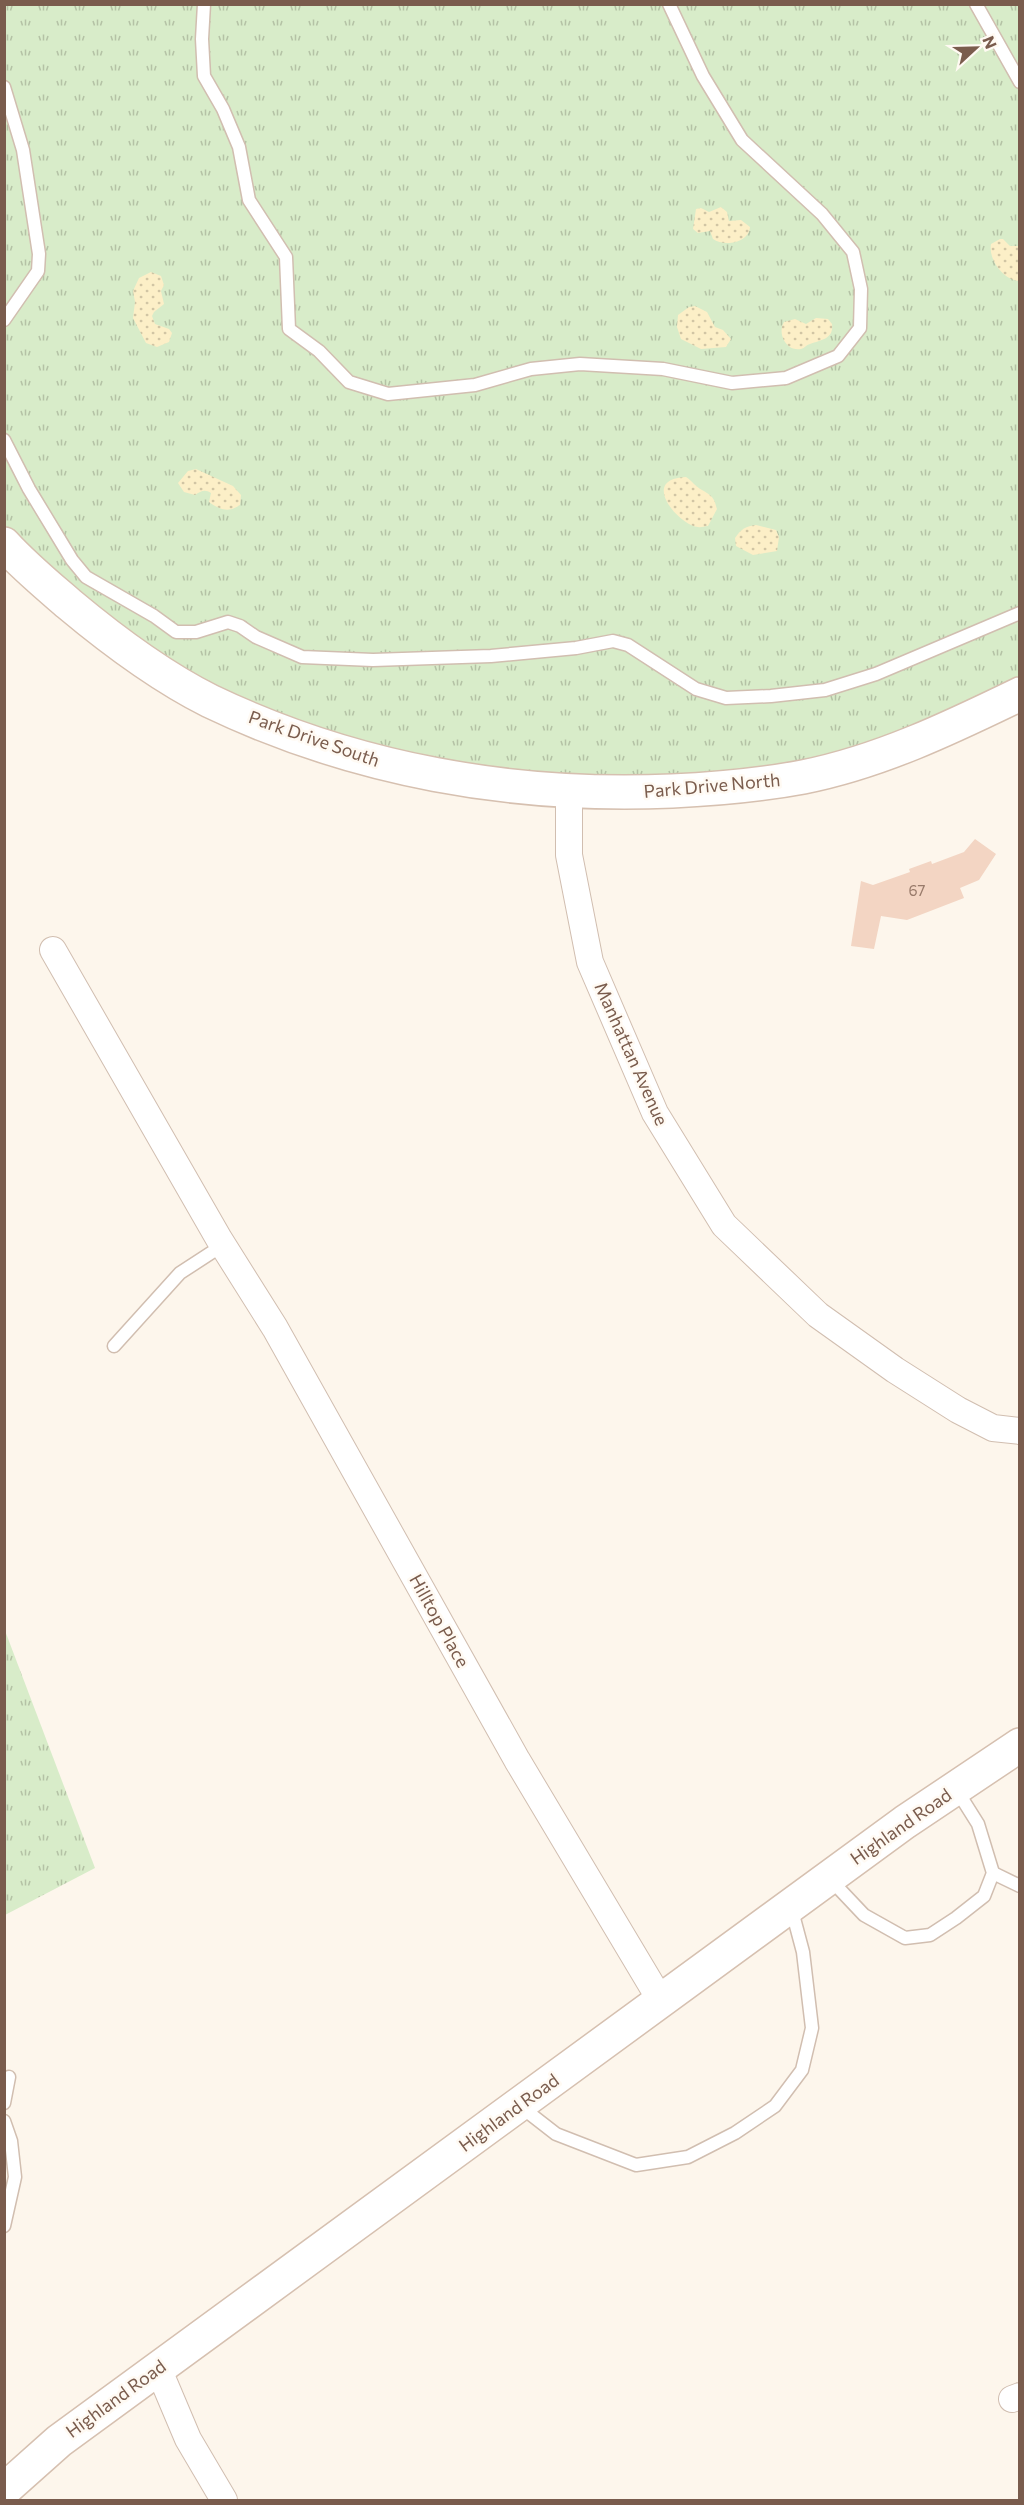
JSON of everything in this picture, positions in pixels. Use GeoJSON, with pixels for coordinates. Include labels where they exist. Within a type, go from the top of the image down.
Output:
{"type":"FeatureCollection","features":[{"type":"Feature","properties":{"kind":"street","name":"Park Drive South"},"geometry":{"type":"LineString","coordinates":[[4,544],[22,564],[93,624],[143,660],[208,700],[278,731],[361,757],[444,778],[539,790],[569,791]]}},
{"type":"Feature","properties":{"kind":"street","name":"Park Drive North"},"geometry":{"type":"LineString","coordinates":[[569,791],[618,793],[738,788],[806,776],[875,757],[948,729],[1020,694]]}},
{"type":"Feature","properties":{"kind":"street","name":"Manhattan Avenue"},"geometry":{"type":"LineString","coordinates":[[569,791],[569,855],[591,962],[654,1113],[724,1225],[818,1315],[895,1370],[958,1410],[993,1428],[1020,1431]]}},
{"type":"Feature","properties":{"kind":"street","name":"Hilltop Place"},"geometry":{"type":"LineString","coordinates":[[53,950],[221,1242],[275,1328],[517,1760],[661,2001]]}},
{"type":"Feature","properties":{"kind":"street","name":"Highland Road"},"geometry":{"type":"LineString","coordinates":[[4,2490],[59,2441],[829,1878],[1020,1745]]}},
{"type":"Feature","properties":{"kind":"street"},"geometry":{"type":"LineString","coordinates":[[159,2368],[188,2439],[224,2500]]}},
{"type":"Feature","properties":{"kind":"lane"},"geometry":{"type":"LineString","coordinates":[[204,4],[202,39],[204,76],[223,110],[239,147],[249,200],[286,257],[289,329],[319,351],[349,382],[388,394],[475,385],[531,369],[580,364],[663,369],[732,383],[786,378],[838,356],[860,328],[861,289],[853,252],[822,214],[742,140],[703,76],[669,4]]}},
{"type":"Feature","properties":{"kind":"lane"},"geometry":{"type":"LineString","coordinates":[[976,4],[1020,82]]}},
{"type":"Feature","properties":{"kind":"lane"},"geometry":{"type":"LineString","coordinates":[[4,87],[22,150],[39,254],[38,271],[4,320]]}},
{"type":"Feature","properties":{"kind":"lane"},"geometry":{"type":"LineString","coordinates":[[4,440],[28,489],[72,560],[86,578],[154,616],[176,632],[196,632],[228,622],[302,657],[373,660],[491,656],[576,648],[613,641],[628,645],[696,689],[726,698],[771,696],[825,690],[876,674],[1020,613]]}},
{"type":"Feature","properties":{"kind":"lane"},"geometry":{"type":"LineString","coordinates":[[114,1346],[180,1273],[221,1242]]}},
{"type":"Feature","properties":{"kind":"lane"},"geometry":{"type":"LineString","coordinates":[[829,1878],[864,1915],[904,1938],[930,1935],[956,1918],[984,1896],[993,1873],[978,1824],[956,1788]]}},
{"type":"Feature","properties":{"kind":"lane"},"geometry":{"type":"LineString","coordinates":[[993,1873],[1020,1886]]}},
{"type":"Feature","properties":{"kind":"lane"},"geometry":{"type":"LineString","coordinates":[[519,2105],[556,2134],[636,2165],[688,2157],[735,2133],[774,2106],[802,2070],[812,2028],[803,1952],[791,1906]]}},
{"type":"Feature","properties":{"kind":"lane"},"geometry":{"type":"LineString","coordinates":[[4,2103],[9,2077]]}},
{"type":"Feature","properties":{"kind":"lane"},"geometry":{"type":"LineString","coordinates":[[4,2121],[11,2141],[15,2177],[4,2226]]}},
{"type":"Feature","properties":{"kind":"green space"},"geometry":{"type":"Polygon","coordinates":[[[4,5],[1019,5],[1019,683],[935,723],[817,762],[695,780],[554,780],[401,754],[251,708],[104,623],[5,525],[4,5]]]}},
{"type":"Feature","properties":{"kind":"green space"},"geometry":{"type":"Polygon","coordinates":[[[4,1628],[95,1868],[5,1915],[4,1915],[4,1628]]]}},
{"type":"Feature","properties":{"kind":"sand"},"geometry":{"type":"Polygon","coordinates":[[[721,207],[727,212],[729,221],[741,220],[750,227],[749,232],[741,240],[723,243],[713,239],[710,231],[698,233],[693,229],[696,209],[701,208],[709,212],[721,207]]]}},
{"type":"Feature","properties":{"kind":"sand"},"geometry":{"type":"Polygon","coordinates":[[[1000,239],[1010,246],[1019,246],[1019,281],[1003,273],[992,256],[991,244],[1000,239]]]}},
{"type":"Feature","properties":{"kind":"sand"},"geometry":{"type":"Polygon","coordinates":[[[151,272],[161,276],[164,285],[161,291],[164,304],[152,316],[155,324],[169,329],[172,333],[169,342],[157,347],[146,343],[133,318],[135,302],[133,291],[139,278],[151,272]]]}},
{"type":"Feature","properties":{"kind":"sand"},"geometry":{"type":"Polygon","coordinates":[[[695,306],[707,312],[715,327],[723,330],[731,339],[726,347],[701,349],[681,339],[677,327],[678,315],[689,307],[695,306]]]}},
{"type":"Feature","properties":{"kind":"sand"},"geometry":{"type":"Polygon","coordinates":[[[816,318],[828,319],[832,324],[829,336],[801,349],[787,345],[782,336],[784,322],[795,319],[806,324],[816,318]]]}},
{"type":"Feature","properties":{"kind":"sand"},"geometry":{"type":"Polygon","coordinates":[[[196,469],[233,486],[241,495],[240,505],[224,510],[209,502],[211,493],[209,492],[203,491],[195,495],[184,492],[178,483],[188,471],[196,469]]]}},
{"type":"Feature","properties":{"kind":"sand"},"geometry":{"type":"Polygon","coordinates":[[[686,477],[710,495],[715,502],[717,509],[708,526],[690,525],[667,502],[664,493],[665,486],[672,480],[686,477]]]}},
{"type":"Feature","properties":{"kind":"sand"},"geometry":{"type":"Polygon","coordinates":[[[756,525],[776,530],[779,537],[777,551],[753,555],[736,546],[735,538],[739,532],[756,525]]]}},
{"type":"Feature","properties":{"kind":"building"},"geometry":{"type":"Polygon","coordinates":[[[975,839],[996,854],[979,880],[960,888],[964,898],[907,920],[881,916],[874,949],[851,946],[861,881],[873,885],[910,872],[909,869],[931,861],[932,864],[964,852],[975,839]]]}}]}
